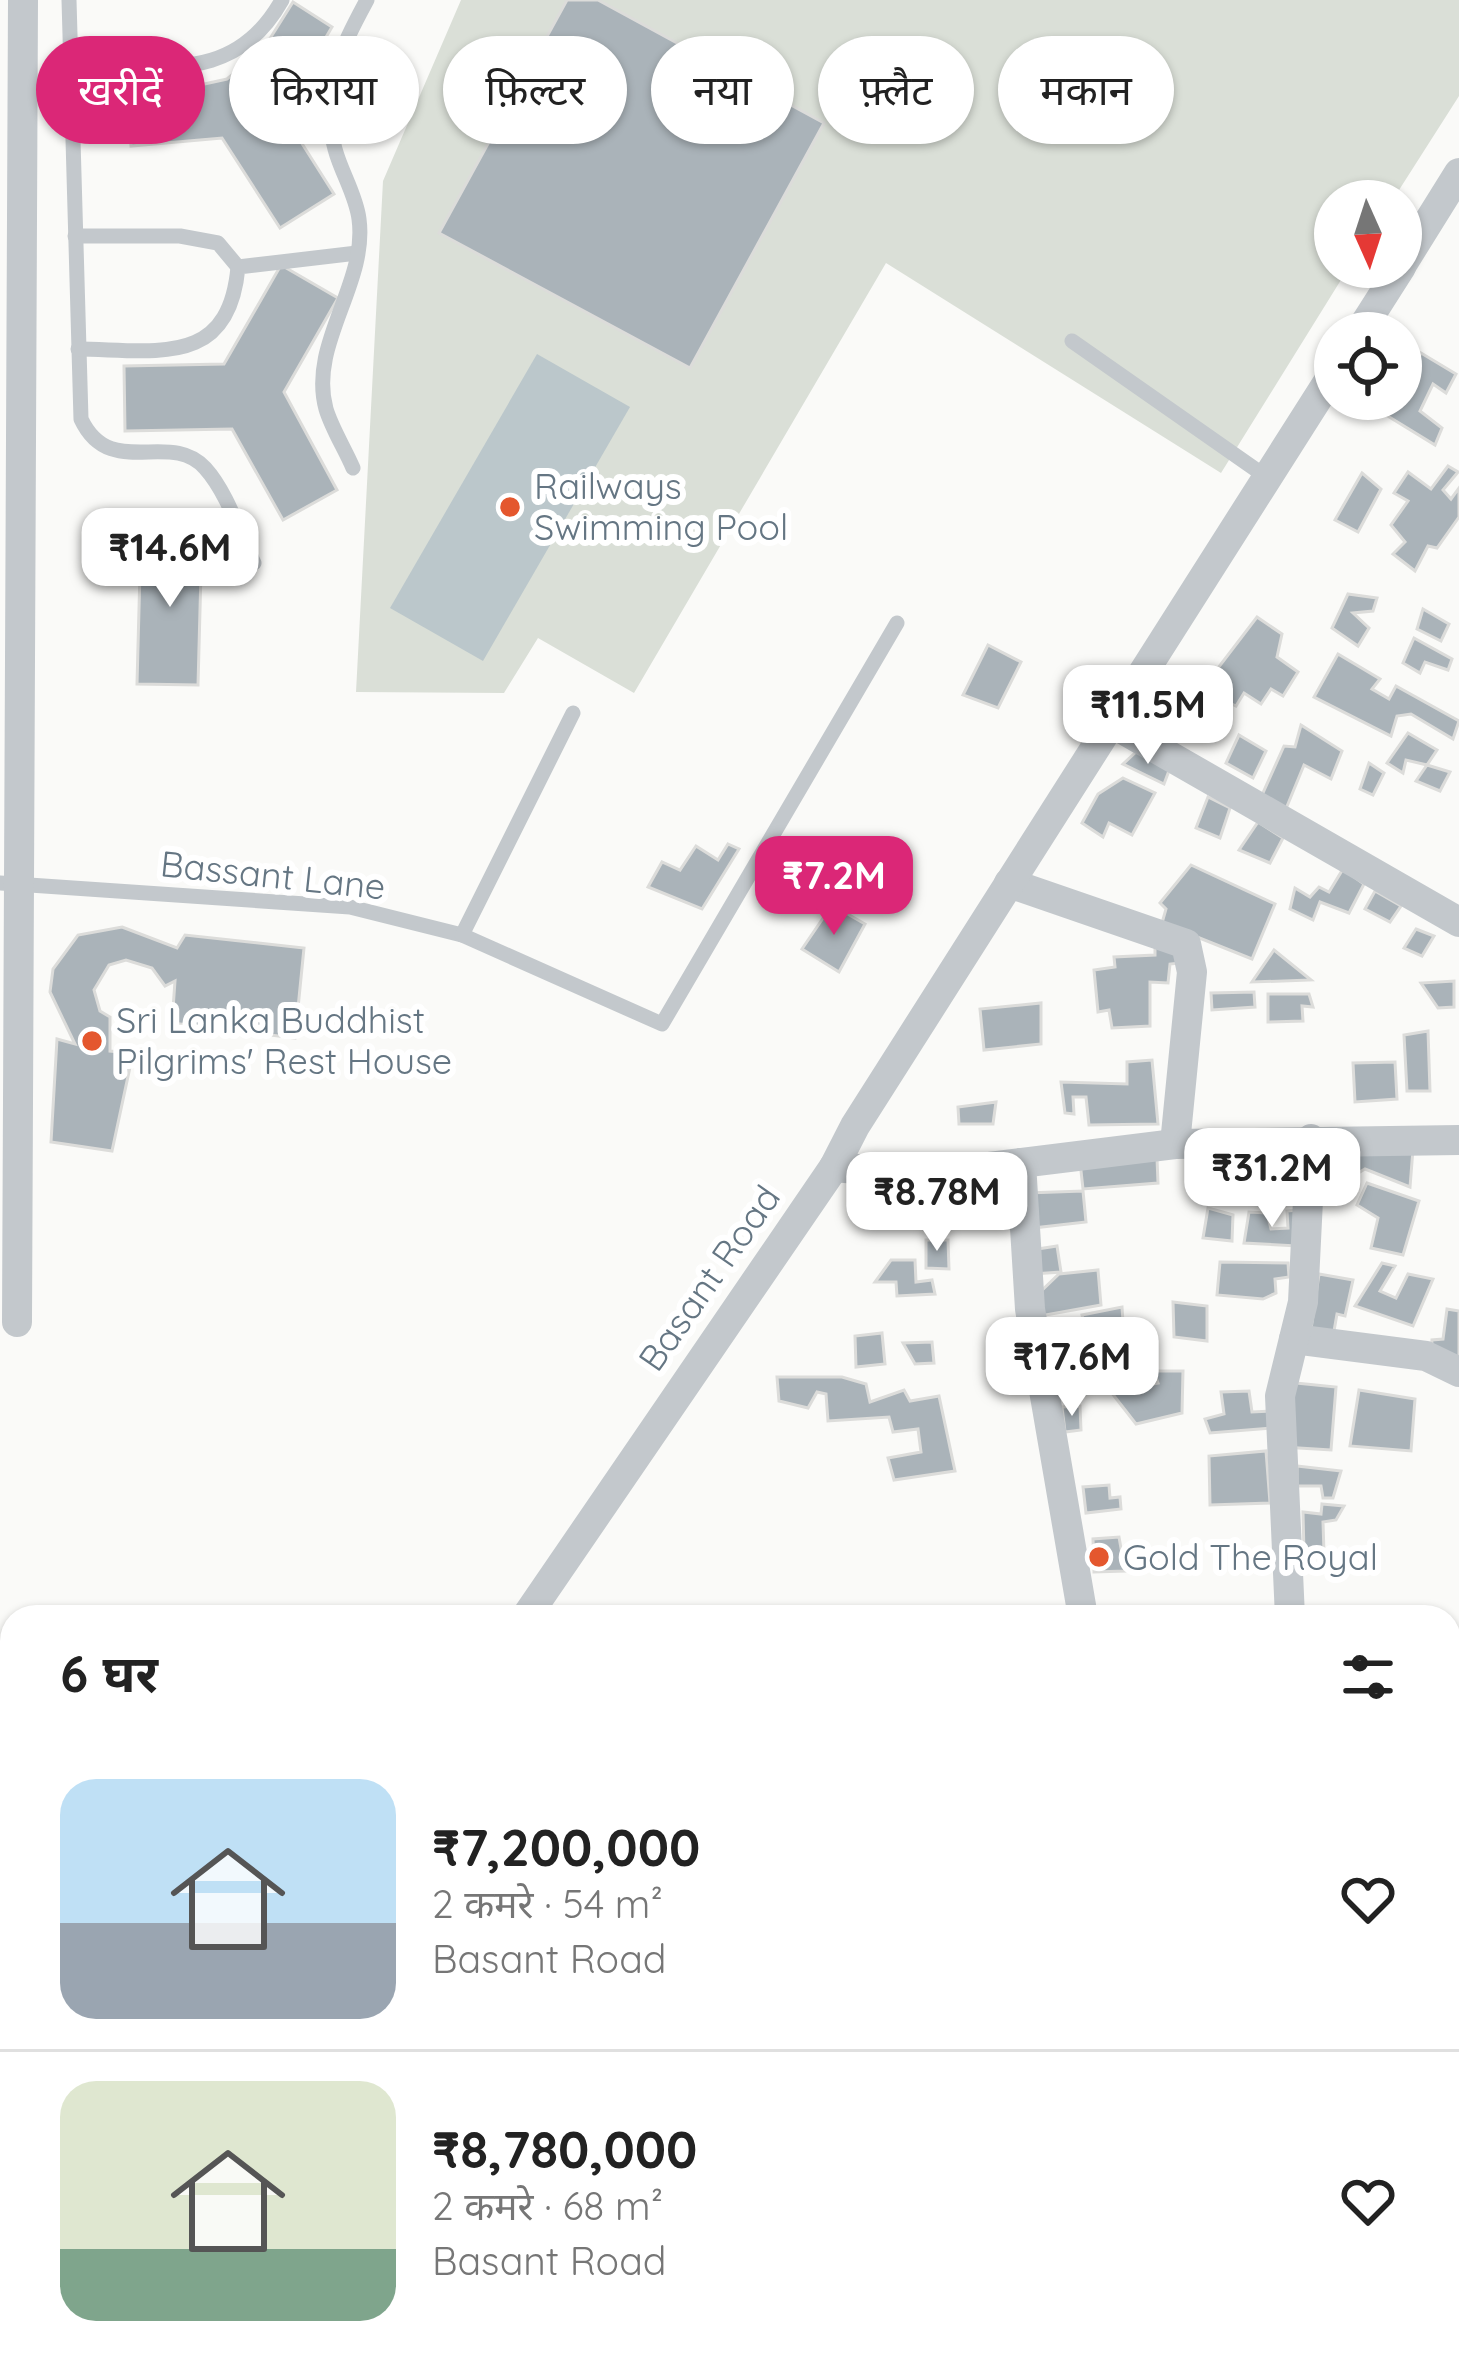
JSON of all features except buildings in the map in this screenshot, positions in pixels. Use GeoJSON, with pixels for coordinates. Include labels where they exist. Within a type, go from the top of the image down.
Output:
{"type":"FeatureCollection","features":[{"type":"Feature","properties":{"kind":"street"},"geometry":{"type":"LineString","coordinates":[[17,1322],[9,883],[22,0]]}},
{"type":"Feature","properties":{"kind":"street"},"geometry":{"type":"LineString","coordinates":[[1422,233],[1459,173]]}},
{"type":"Feature","properties":{"kind":"street","name":"Basant Road"},"geometry":{"type":"LineString","coordinates":[[534,1605],[834,1167],[1314,405]]}},
{"type":"Feature","properties":{"kind":"street"},"geometry":{"type":"LineString","coordinates":[[1112,723],[1459,922]]}},
{"type":"Feature","properties":{"kind":"street"},"geometry":{"type":"LineString","coordinates":[[1010,883],[1186,944],[1192,972],[1175,1144]]}},
{"type":"Feature","properties":{"kind":"street"},"geometry":{"type":"LineString","coordinates":[[1289,1605],[1280,1396],[1305,1280],[1310,1139]]}},
{"type":"Feature","properties":{"kind":"street"},"geometry":{"type":"LineString","coordinates":[[834,1167],[924,1175],[1175,1144],[1459,1140]]}},
{"type":"Feature","properties":{"kind":"street"},"geometry":{"type":"LineString","coordinates":[[1021,1162],[1030,1309],[1081,1605]]}},
{"type":"Feature","properties":{"kind":"street"},"geometry":{"type":"LineString","coordinates":[[1294,1339],[1426,1356],[1459,1372]]}},
{"type":"Feature","properties":{"kind":"lane"},"geometry":{"type":"LineString","coordinates":[[69,0],[70,36]]}},
{"type":"Feature","properties":{"kind":"lane"},"geometry":{"type":"LineString","coordinates":[[205,64],[235,53],[265,31],[282,0]]}},
{"type":"Feature","properties":{"kind":"lane"},"geometry":{"type":"LineString","coordinates":[[353,468],[325,406],[326,355],[357,253],[359,218],[335,149],[325,100],[364,1]]}},
{"type":"Feature","properties":{"kind":"lane"},"geometry":{"type":"LineString","coordinates":[[72,144],[81,418],[90,439],[110,451],[179,454],[205,466],[254,563]]}},
{"type":"Feature","properties":{"kind":"lane"},"geometry":{"type":"LineString","coordinates":[[75,236],[199,239],[218,243],[238,267],[235,303],[217,333],[176,351],[78,349]]}},
{"type":"Feature","properties":{"kind":"lane"},"geometry":{"type":"LineString","coordinates":[[238,267],[357,253]]}},
{"type":"Feature","properties":{"kind":"lane"},"geometry":{"type":"LineString","coordinates":[[1072,341],[1268,478]]}},
{"type":"Feature","properties":{"kind":"lane","name":"Bassant Lane"},"geometry":{"type":"LineString","coordinates":[[9,883],[350,907],[462,935],[662,1024],[897,623]]}},
{"type":"Feature","properties":{"kind":"lane"},"geometry":{"type":"LineString","coordinates":[[462,935],[574,713]]}},
{"type":"Feature","properties":{"kind":"shaded area"},"geometry":{"type":"Polygon","coordinates":[[[461,0],[1459,0],[1459,96],[1405,180],[1314,180],[1314,288],[1336,288],[1321,312],[1314,312],[1314,323],[1221,473],[886,263],[634,693],[538,638],[504,693],[356,692],[383,181],[399,144],[419,144],[419,97],[443,42],[443,144],[627,144],[627,36],[445,36],[461,0]]]}},
{"type":"Feature","properties":{"kind":"shaded area","name":"Railways Swimming Pool"},"geometry":{"type":"Polygon","coordinates":[[[537,354],[630,407],[483,661],[390,608],[537,354]]]}},
{"type":"Feature","properties":{"kind":"place","name":"Railways Swimming Pool"},"geometry":{"type":"Point","coordinates":[510,507]}},
{"type":"Feature","properties":{"kind":"place","name":"Sri Lanka Buddhist Pilgrims' Rest House"},"geometry":{"type":"Point","coordinates":[92,1041]}},
{"type":"Feature","properties":{"kind":"place","name":"Gold The Royal"},"geometry":{"type":"Point","coordinates":[1099,1557]}}]}
